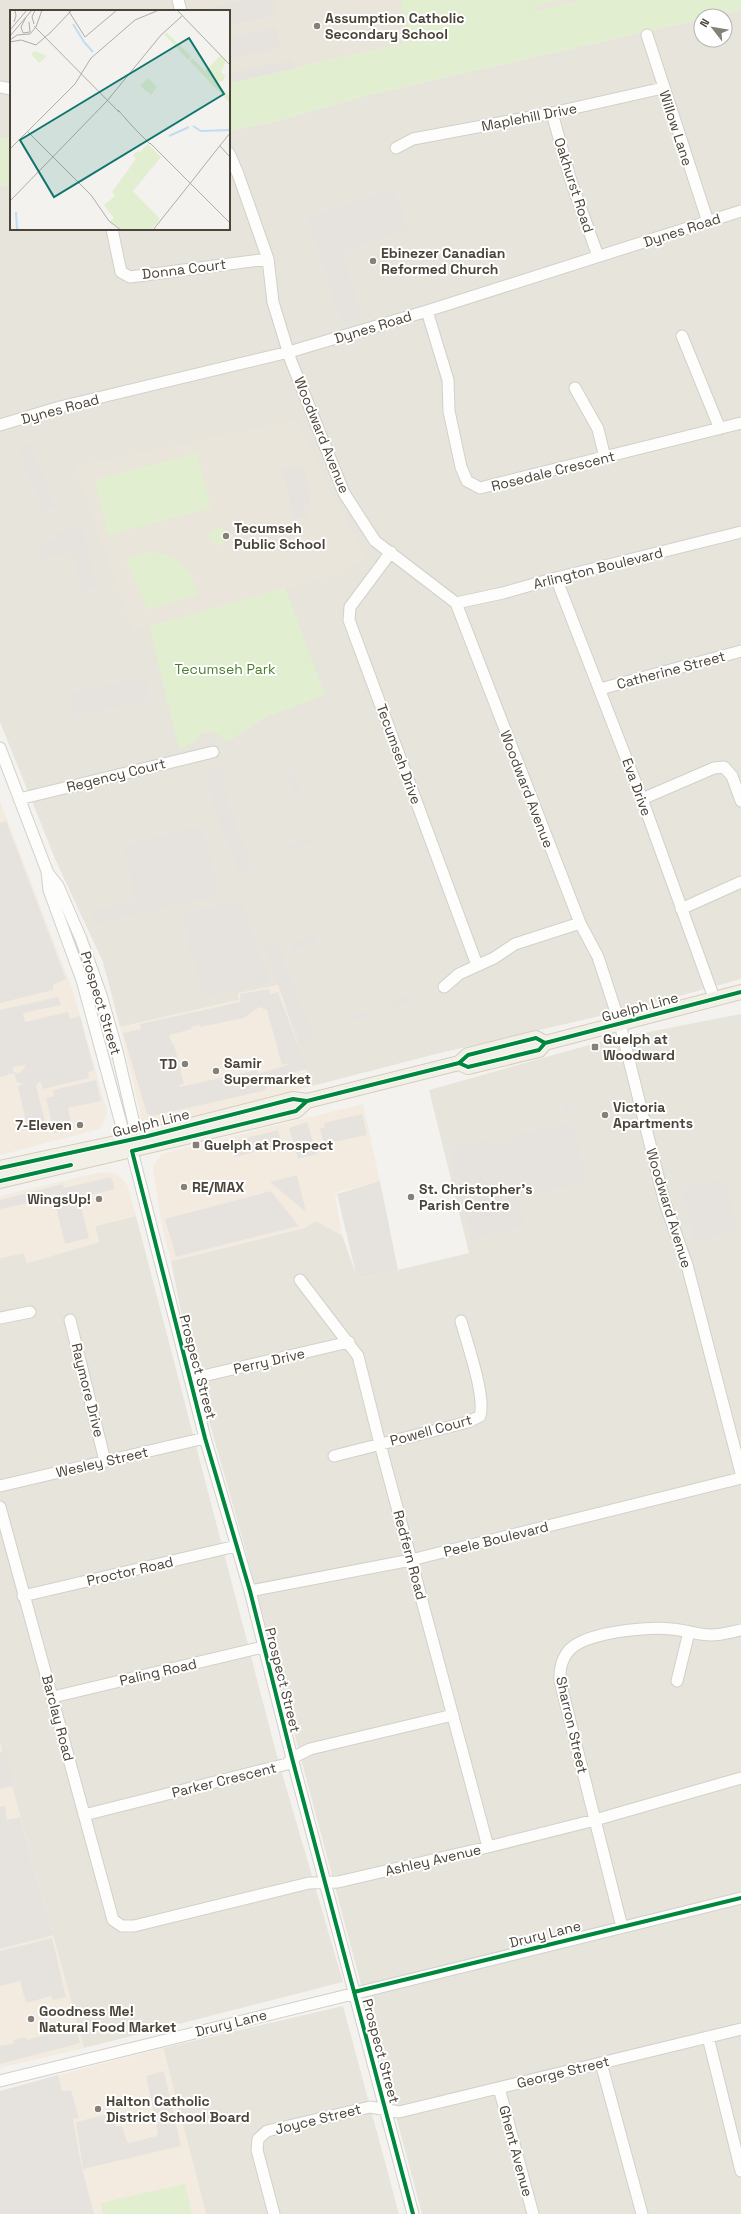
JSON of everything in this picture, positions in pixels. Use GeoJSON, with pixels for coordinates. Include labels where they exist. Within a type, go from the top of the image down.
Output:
{"type":"FeatureCollection","features":[{"type":"Feature","properties":{"kind":"main road","name":"Guelph Line"},"geometry":{"type":"LineString","coordinates":[[0,1182],[293,1098],[307,1101],[459,1063],[468,1067],[473,1066],[539,1050],[545,1043],[741,992]]}},
{"type":"Feature","properties":{"kind":"main road","name":"Guelph Line"},"geometry":{"type":"LineString","coordinates":[[0,1168],[130,1145]]}},
{"type":"Feature","properties":{"kind":"street"},"geometry":{"type":"LineString","coordinates":[[178,0],[181,10]]}},
{"type":"Feature","properties":{"kind":"street","name":"Willow Lane"},"geometry":{"type":"LineString","coordinates":[[647,35],[663,88],[708,222]]}},
{"type":"Feature","properties":{"kind":"street"},"geometry":{"type":"LineString","coordinates":[[0,88],[10,89]]}},
{"type":"Feature","properties":{"kind":"street","name":"Maplehill Drive"},"geometry":{"type":"LineString","coordinates":[[396,148],[413,139],[552,113],[663,88]]}},
{"type":"Feature","properties":{"kind":"street","name":"Oakhurst Road"},"geometry":{"type":"LineString","coordinates":[[552,113],[571,181],[598,256]]}},
{"type":"Feature","properties":{"kind":"street","name":"Woodward Avenue"},"geometry":{"type":"LineString","coordinates":[[230,155],[268,259],[273,302],[289,352],[344,493],[376,541],[456,603],[580,924],[598,957],[620,1024],[664,1200],[687,1265],[741,1473]]}},
{"type":"Feature","properties":{"kind":"street","name":"Dynes Road"},"geometry":{"type":"LineString","coordinates":[[0,425],[60,408],[289,352],[427,311],[741,211]]}},
{"type":"Feature","properties":{"kind":"street","name":"Donna Court"},"geometry":{"type":"LineString","coordinates":[[112,230],[121,272],[130,277],[268,259]]}},
{"type":"Feature","properties":{"kind":"street","name":"Rosedale Crescent"},"geometry":{"type":"LineString","coordinates":[[427,311],[448,380],[450,411],[461,467],[466,481],[480,488],[741,424]]}},
{"type":"Feature","properties":{"kind":"street"},"geometry":{"type":"LineString","coordinates":[[682,336],[720,429]]}},
{"type":"Feature","properties":{"kind":"street"},"geometry":{"type":"LineString","coordinates":[[575,388],[598,429],[605,458]]}},
{"type":"Feature","properties":{"kind":"street","name":"Arlington Boulevard"},"geometry":{"type":"LineString","coordinates":[[456,603],[503,593],[556,578],[741,532]]}},
{"type":"Feature","properties":{"kind":"street","name":"Tecumseh Drive"},"geometry":{"type":"LineString","coordinates":[[391,552],[350,607],[349,620],[478,965]]}},
{"type":"Feature","properties":{"kind":"street","name":"Eva Drive"},"geometry":{"type":"LineString","coordinates":[[556,578],[642,799],[714,998]]}},
{"type":"Feature","properties":{"kind":"street","name":"Catherine Street"},"geometry":{"type":"LineString","coordinates":[[600,689],[741,651]]}},
{"type":"Feature","properties":{"kind":"street","name":"Prospect Street"},"geometry":{"type":"LineString","coordinates":[[0,748],[47,871],[61,892],[81,939],[101,995],[117,1051],[134,1124],[130,1145],[205,1438],[250,1592],[292,1758],[413,2214]]}},
{"type":"Feature","properties":{"kind":"street","name":"Regency Court"},"geometry":{"type":"LineString","coordinates":[[19,799],[213,752]]}},
{"type":"Feature","properties":{"kind":"street"},"geometry":{"type":"LineString","coordinates":[[642,799],[714,768],[724,767],[732,776],[741,801]]}},
{"type":"Feature","properties":{"kind":"street"},"geometry":{"type":"LineString","coordinates":[[681,909],[741,882]]}},
{"type":"Feature","properties":{"kind":"street"},"geometry":{"type":"LineString","coordinates":[[444,987],[459,974],[494,958],[515,944],[580,924]]}},
{"type":"Feature","properties":{"kind":"street","name":"Redfern Road"},"geometry":{"type":"LineString","coordinates":[[300,1280],[349,1342],[358,1356],[380,1444],[488,1847]]}},
{"type":"Feature","properties":{"kind":"street"},"geometry":{"type":"LineString","coordinates":[[0,1318],[30,1312]]}},
{"type":"Feature","properties":{"kind":"street","name":"Raymore Drive"},"geometry":{"type":"LineString","coordinates":[[70,1320],[105,1461]]}},
{"type":"Feature","properties":{"kind":"street","name":"Powell Court"},"geometry":{"type":"LineString","coordinates":[[334,1456],[468,1422],[480,1416],[483,1408],[461,1322]]}},
{"type":"Feature","properties":{"kind":"street","name":"Perry Drive"},"geometry":{"type":"LineString","coordinates":[[190,1380],[349,1342]]}},
{"type":"Feature","properties":{"kind":"street","name":"Wesley Street"},"geometry":{"type":"LineString","coordinates":[[0,1486],[205,1438]]}},
{"type":"Feature","properties":{"kind":"street","name":"Peele Boulevard"},"geometry":{"type":"LineString","coordinates":[[250,1592],[411,1560],[741,1478]]}},
{"type":"Feature","properties":{"kind":"street","name":"Barclay Road"},"geometry":{"type":"LineString","coordinates":[[0,1506],[23,1596],[53,1697],[113,1920],[122,1926]]}},
{"type":"Feature","properties":{"kind":"street","name":"Proctor Road"},"geometry":{"type":"LineString","coordinates":[[23,1596],[236,1546]]}},
{"type":"Feature","properties":{"kind":"street","name":"Sharron Street"},"geometry":{"type":"LineString","coordinates":[[622,1927],[560,1681],[559,1670],[563,1659],[578,1643],[616,1632],[644,1628],[672,1628],[711,1635],[741,1630]]}},
{"type":"Feature","properties":{"kind":"street"},"geometry":{"type":"LineString","coordinates":[[677,1681],[689,1632]]}},
{"type":"Feature","properties":{"kind":"street","name":"Paling Road"},"geometry":{"type":"LineString","coordinates":[[53,1697],[263,1647]]}},
{"type":"Feature","properties":{"kind":"street","name":"Parker Crescent"},"geometry":{"type":"LineString","coordinates":[[84,1815],[287,1764],[292,1758],[310,1749],[453,1715]]}},
{"type":"Feature","properties":{"kind":"street","name":"Ashley Avenue"},"geometry":{"type":"LineString","coordinates":[[122,1926],[134,1926],[309,1883],[338,1882],[488,1847],[594,1820],[741,1778]]}},
{"type":"Feature","properties":{"kind":"street","name":"Drury Lane"},"geometry":{"type":"LineString","coordinates":[[0,2081],[354,1992],[741,1898]]}},
{"type":"Feature","properties":{"kind":"street","name":"George Street"},"geometry":{"type":"LineString","coordinates":[[385,2110],[399,2112],[741,2029]]}},
{"type":"Feature","properties":{"kind":"street"},"geometry":{"type":"LineString","coordinates":[[708,2038],[741,2171]]}},
{"type":"Feature","properties":{"kind":"street"},"geometry":{"type":"LineString","coordinates":[[601,2064],[642,2214]]}},
{"type":"Feature","properties":{"kind":"street","name":"Ghent Avenue"},"geometry":{"type":"LineString","coordinates":[[499,2088],[533,2214]]}},
{"type":"Feature","properties":{"kind":"street","name":"Joyce Street"},"geometry":{"type":"LineString","coordinates":[[274,2214],[257,2150],[258,2139],[267,2132],[370,2107],[385,2110]]}},
{"type":"Feature","properties":{"kind":"shaded area"},"geometry":{"type":"Polygon","coordinates":[[[0,0],[582,0],[409,42],[230,10],[10,10],[10,136],[0,139],[0,0]]]}},
{"type":"Feature","properties":{"kind":"shaded area","name":"Assumption Catholic Secondary School"},"geometry":{"type":"Polygon","coordinates":[[[185,0],[400,0],[409,42],[230,83],[230,10],[188,10],[185,0]]]}},
{"type":"Feature","properties":{"kind":"shaded area"},"geometry":{"type":"Polygon","coordinates":[[[243,0],[272,0],[276,14],[230,26],[230,10],[205,10],[243,0]]]}},
{"type":"Feature","properties":{"kind":"shaded area"},"geometry":{"type":"Polygon","coordinates":[[[531,0],[582,0],[534,11],[531,0]]]}},
{"type":"Feature","properties":{"kind":"shaded area"},"geometry":{"type":"Polygon","coordinates":[[[741,10],[741,979],[643,1006],[436,1054],[312,1086],[278,985],[238,994],[239,1000],[120,1027],[103,962],[56,861],[0,722],[0,187],[10,184],[10,230],[230,230],[230,131],[277,121],[368,95],[693,21],[693,48],[733,48],[733,12],[741,10]]]}},
{"type":"Feature","properties":{"kind":"shaded area"},"geometry":{"type":"Polygon","coordinates":[[[277,27],[281,47],[230,61],[230,38],[277,27]]]}},
{"type":"Feature","properties":{"kind":"shaded area"},"geometry":{"type":"Polygon","coordinates":[[[293,59],[296,68],[230,83],[230,74],[293,59]]]}},
{"type":"Feature","properties":{"kind":"shaded area"},"geometry":{"type":"Polygon","coordinates":[[[394,188],[408,229],[342,251],[363,319],[342,324],[307,217],[394,188]]]}},
{"type":"Feature","properties":{"kind":"shaded area","name":"Tecumseh Public School"},"geometry":{"type":"Polygon","coordinates":[[[295,420],[364,558],[342,573],[133,631],[75,466],[295,420]]]}},
{"type":"Feature","properties":{"kind":"shaded area"},"geometry":{"type":"Polygon","coordinates":[[[30,443],[56,507],[43,512],[18,448],[30,443]]]}},
{"type":"Feature","properties":{"kind":"shaded area"},"geometry":{"type":"Polygon","coordinates":[[[303,466],[311,502],[304,504],[307,517],[294,520],[282,471],[303,466]]]}},
{"type":"Feature","properties":{"kind":"shaded area"},"geometry":{"type":"Polygon","coordinates":[[[83,527],[96,588],[81,591],[73,552],[41,559],[38,543],[57,539],[56,533],[83,527]]]}},
{"type":"Feature","properties":{"kind":"shaded area"},"geometry":{"type":"Polygon","coordinates":[[[146,677],[151,700],[75,716],[70,692],[146,677]]]}},
{"type":"Feature","properties":{"kind":"shaded area"},"geometry":{"type":"Polygon","coordinates":[[[222,766],[225,793],[252,869],[239,872],[211,801],[208,770],[222,766]]]}},
{"type":"Feature","properties":{"kind":"shaded area"},"geometry":{"type":"Polygon","coordinates":[[[292,769],[303,795],[298,797],[286,771],[292,769]]]}},
{"type":"Feature","properties":{"kind":"shaded area"},"geometry":{"type":"Polygon","coordinates":[[[0,801],[73,991],[107,1114],[100,1129],[0,1155],[0,801]]]}},
{"type":"Feature","properties":{"kind":"shaded area"},"geometry":{"type":"Polygon","coordinates":[[[6,821],[66,979],[53,985],[53,990],[0,1003],[0,823],[6,821]]]}},
{"type":"Feature","properties":{"kind":"shaded area"},"geometry":{"type":"Polygon","coordinates":[[[203,826],[219,895],[96,924],[93,911],[136,901],[123,845],[203,826]]]}},
{"type":"Feature","properties":{"kind":"shaded area"},"geometry":{"type":"Polygon","coordinates":[[[311,837],[313,843],[291,852],[288,846],[311,837]]]}},
{"type":"Feature","properties":{"kind":"shaded area"},"geometry":{"type":"Polygon","coordinates":[[[242,901],[270,982],[204,998],[195,962],[189,949],[188,932],[182,913],[242,901]]]}},
{"type":"Feature","properties":{"kind":"shaded area"},"geometry":{"type":"Polygon","coordinates":[[[314,936],[317,943],[292,952],[289,945],[314,936]]]}},
{"type":"Feature","properties":{"kind":"shaded area"},"geometry":{"type":"Polygon","coordinates":[[[276,940],[314,1038],[301,1043],[263,944],[276,940]]]}},
{"type":"Feature","properties":{"kind":"shaded area"},"geometry":{"type":"Polygon","coordinates":[[[278,985],[312,1086],[144,1129],[120,1027],[239,1000],[238,993],[278,985]]]}},
{"type":"Feature","properties":{"kind":"shaded area"},"geometry":{"type":"Polygon","coordinates":[[[269,989],[271,994],[278,992],[307,1069],[287,1074],[288,1081],[266,1086],[267,1089],[263,1091],[152,1116],[147,1114],[123,1033],[141,1029],[140,1024],[240,1002],[240,994],[269,989]],[[259,1007],[244,1018],[200,1027],[199,1025],[191,1027],[192,1029],[169,1035],[172,1044],[174,1044],[184,1084],[179,1085],[180,1087],[257,1070],[258,1074],[287,1065],[289,1063],[282,1065],[267,1010],[259,1007]]]}},
{"type":"Feature","properties":{"kind":"shaded area"},"geometry":{"type":"Polygon","coordinates":[[[407,996],[409,1003],[393,1008],[392,1001],[407,996]]]}},
{"type":"Feature","properties":{"kind":"shaded area"},"geometry":{"type":"Polygon","coordinates":[[[58,997],[61,1005],[23,1013],[25,1022],[68,1012],[70,1019],[80,1016],[94,1070],[88,1072],[89,1078],[43,1089],[41,1082],[38,1083],[36,1086],[46,1125],[28,1130],[18,1087],[23,1084],[17,1082],[14,1073],[0,1077],[0,1010],[58,997]],[[26,1065],[13,1067],[13,1071],[16,1073],[21,1072],[26,1065]]]}},
{"type":"Feature","properties":{"kind":"shaded area"},"geometry":{"type":"Polygon","coordinates":[[[370,1010],[371,1016],[347,1023],[346,1017],[370,1010]]]}},
{"type":"Feature","properties":{"kind":"shaded area"},"geometry":{"type":"Polygon","coordinates":[[[741,1014],[741,2214],[422,2214],[242,1537],[188,1347],[171,1261],[304,1228],[316,1221],[342,1235],[356,1274],[364,1278],[469,1253],[429,1090],[607,1040],[741,1014]]]}},
{"type":"Feature","properties":{"kind":"shaded area"},"geometry":{"type":"Polygon","coordinates":[[[96,1080],[101,1101],[68,1108],[72,1129],[54,1133],[46,1098],[54,1096],[53,1090],[96,1080]]]}},
{"type":"Feature","properties":{"kind":"shaded area"},"geometry":{"type":"Polygon","coordinates":[[[573,1103],[575,1110],[564,1113],[562,1106],[573,1103]]]}},
{"type":"Feature","properties":{"kind":"shaded area"},"geometry":{"type":"Polygon","coordinates":[[[363,1104],[380,1181],[335,1193],[342,1235],[315,1221],[304,1228],[171,1261],[162,1226],[153,1170],[154,1164],[162,1154],[363,1104]]]}},
{"type":"Feature","properties":{"kind":"shaded area"},"geometry":{"type":"Polygon","coordinates":[[[362,1114],[367,1135],[324,1144],[320,1129],[325,1127],[324,1123],[362,1114]]]}},
{"type":"Feature","properties":{"kind":"shaded area"},"geometry":{"type":"Polygon","coordinates":[[[307,1122],[317,1154],[298,1159],[289,1128],[307,1122]]]}},
{"type":"Feature","properties":{"kind":"shaded area"},"geometry":{"type":"Polygon","coordinates":[[[574,1122],[587,1182],[518,1197],[524,1227],[471,1239],[449,1147],[491,1139],[494,1146],[511,1141],[510,1136],[574,1122]]]}},
{"type":"Feature","properties":{"kind":"shaded area"},"geometry":{"type":"Polygon","coordinates":[[[278,1130],[282,1145],[235,1157],[231,1142],[278,1130]]]}},
{"type":"Feature","properties":{"kind":"shaded area"},"geometry":{"type":"Polygon","coordinates":[[[101,1172],[114,1173],[122,1178],[128,1187],[136,1216],[95,1226],[99,1242],[27,1263],[24,1253],[0,1258],[0,1196],[101,1172]]]}},
{"type":"Feature","properties":{"kind":"shaded area"},"geometry":{"type":"Polygon","coordinates":[[[297,1175],[306,1212],[270,1182],[297,1175]]]}},
{"type":"Feature","properties":{"kind":"shaded area"},"geometry":{"type":"Polygon","coordinates":[[[111,1177],[115,1189],[79,1198],[89,1238],[65,1244],[53,1194],[47,1196],[48,1199],[0,1209],[0,1200],[63,1184],[64,1188],[111,1177]]]}},
{"type":"Feature","properties":{"kind":"shaded area"},"geometry":{"type":"Polygon","coordinates":[[[725,1179],[737,1231],[694,1241],[687,1210],[692,1208],[691,1203],[684,1204],[681,1189],[725,1179]]]}},
{"type":"Feature","properties":{"kind":"shaded area"},"geometry":{"type":"Polygon","coordinates":[[[380,1181],[398,1270],[364,1278],[356,1274],[337,1194],[380,1181]]]}},
{"type":"Feature","properties":{"kind":"shaded area"},"geometry":{"type":"Polygon","coordinates":[[[271,1191],[299,1226],[176,1257],[165,1219],[271,1191]]]}},
{"type":"Feature","properties":{"kind":"shaded area"},"geometry":{"type":"Polygon","coordinates":[[[136,1216],[277,1756],[343,1982],[84,2048],[0,1743],[0,1258],[24,1253],[27,1263],[99,1242],[95,1226],[136,1216]]]}},
{"type":"Feature","properties":{"kind":"shaded area"},"geometry":{"type":"Polygon","coordinates":[[[0,1743],[20,1817],[0,1821],[0,1743]]]}},
{"type":"Feature","properties":{"kind":"shaded area"},"geometry":{"type":"Polygon","coordinates":[[[6,1750],[14,1786],[0,1789],[0,1752],[6,1750]]]}},
{"type":"Feature","properties":{"kind":"shaded area"},"geometry":{"type":"Polygon","coordinates":[[[5,1806],[7,1821],[0,1823],[0,1807],[5,1806]]]}},
{"type":"Feature","properties":{"kind":"shaded area"},"geometry":{"type":"Polygon","coordinates":[[[20,1817],[53,1935],[0,1949],[0,1821],[20,1817]]]}},
{"type":"Feature","properties":{"kind":"shaded area"},"geometry":{"type":"Polygon","coordinates":[[[20,1821],[48,1937],[14,1945],[6,1909],[0,1910],[0,1826],[20,1821]]]}},
{"type":"Feature","properties":{"kind":"shaded area"},"geometry":{"type":"Polygon","coordinates":[[[53,1935],[84,2048],[0,2068],[0,1949],[53,1935]]]}},
{"type":"Feature","properties":{"kind":"shaded area"},"geometry":{"type":"Polygon","coordinates":[[[52,1938],[66,1997],[53,2000],[51,1996],[26,2003],[20,1981],[0,1986],[0,1951],[52,1938]]]}},
{"type":"Feature","properties":{"kind":"shaded area"},"geometry":{"type":"Polygon","coordinates":[[[343,2006],[399,2214],[206,2214],[163,2048],[343,2006]]]}},
{"type":"Feature","properties":{"kind":"shaded area"},"geometry":{"type":"Polygon","coordinates":[[[75,2026],[80,2043],[0,2064],[0,2044],[1,2046],[14,2043],[13,2040],[26,2037],[27,2040],[75,2026]]]}},
{"type":"Feature","properties":{"kind":"shaded area"},"geometry":{"type":"Polygon","coordinates":[[[163,2048],[206,2214],[94,2214],[58,2075],[163,2048]]]}},
{"type":"Feature","properties":{"kind":"shaded area"},"geometry":{"type":"Polygon","coordinates":[[[164,2071],[181,2146],[83,2169],[76,2122],[113,2113],[116,2126],[122,2126],[127,2142],[130,2143],[156,2136],[158,2134],[146,2076],[164,2071]]]}},
{"type":"Feature","properties":{"kind":"shaded area"},"geometry":{"type":"Polygon","coordinates":[[[58,2075],[94,2214],[0,2214],[0,2091],[58,2075]]]}},
{"type":"Feature","properties":{"kind":"shaded area"},"geometry":{"type":"Polygon","coordinates":[[[50,2087],[53,2093],[71,2090],[79,2118],[73,2119],[82,2169],[79,2170],[79,2174],[21,2188],[17,2171],[21,2170],[21,2168],[16,2169],[10,2141],[36,2133],[34,2131],[28,2133],[21,2102],[28,2100],[27,2094],[50,2087]],[[54,2101],[45,2104],[61,2162],[68,2153],[62,2153],[51,2104],[55,2103],[54,2101]]]}},
{"type":"Feature","properties":{"kind":"shaded area"},"geometry":{"type":"Polygon","coordinates":[[[71,2180],[82,2214],[67,2214],[70,2213],[67,2206],[63,2204],[37,2210],[34,2203],[24,2206],[21,2193],[71,2180]]]}},
{"type":"Feature","properties":{"kind":"green space"},"geometry":{"type":"Polygon","coordinates":[[[400,0],[561,0],[533,6],[534,11],[582,0],[741,0],[741,10],[733,12],[733,8],[693,8],[693,21],[368,95],[277,121],[230,131],[230,83],[409,42],[400,0]]]}},
{"type":"Feature","properties":{"kind":"green space"},"geometry":{"type":"Polygon","coordinates":[[[10,136],[10,184],[0,187],[0,139],[10,136]]]}},
{"type":"Feature","properties":{"kind":"green space"},"geometry":{"type":"Polygon","coordinates":[[[197,453],[211,508],[108,535],[95,480],[197,453]]]}},
{"type":"Feature","properties":{"kind":"green space"},"geometry":{"type":"Polygon","coordinates":[[[222,528],[227,537],[226,542],[219,546],[214,544],[209,535],[210,531],[222,528]]]}},
{"type":"Feature","properties":{"kind":"green space"},"geometry":{"type":"Polygon","coordinates":[[[147,552],[167,555],[181,562],[190,575],[198,594],[148,610],[126,559],[147,552]]]}},
{"type":"Feature","properties":{"kind":"green space","name":"Tecumseh Park"},"geometry":{"type":"Polygon","coordinates":[[[285,588],[325,695],[266,717],[227,742],[221,736],[208,732],[200,734],[194,742],[179,749],[149,626],[285,588]]]}},
{"type":"Feature","properties":{"kind":"green space"},"geometry":{"type":"Polygon","coordinates":[[[185,2184],[192,2214],[103,2214],[101,2203],[185,2184]]]}},
{"type":"Feature","properties":{"kind":"cycle path"},"geometry":{"type":"LineString","coordinates":[[459,1063],[468,1067],[539,1050],[545,1043],[741,992]]}},
{"type":"Feature","properties":{"kind":"cycle path"},"geometry":{"type":"LineString","coordinates":[[413,2214],[292,1758],[250,1591],[205,1438],[132,1151],[296,1111],[307,1101],[459,1063],[468,1055],[536,1038],[545,1043]]}},
{"type":"Feature","properties":{"kind":"cycle path"},"geometry":{"type":"LineString","coordinates":[[0,1168],[148,1136],[293,1099],[307,1101]]}},
{"type":"Feature","properties":{"kind":"cycle path"},"geometry":{"type":"LineString","coordinates":[[0,1181],[71,1165]]}},
{"type":"Feature","properties":{"kind":"cycle path"},"geometry":{"type":"LineString","coordinates":[[354,1992],[741,1898]]}},
{"type":"Feature","properties":{"kind":"place","name":"Assumption Catholic Secondary School"},"geometry":{"type":"Point","coordinates":[317,26]}},
{"type":"Feature","properties":{"kind":"place","name":"Ebinezer Canadian Reformed Church"},"geometry":{"type":"Point","coordinates":[373,261]}},
{"type":"Feature","properties":{"kind":"place","name":"Tecumseh Public School"},"geometry":{"type":"Point","coordinates":[226,536]}},
{"type":"Feature","properties":{"kind":"place","name":"Guelph at Woodward"},"geometry":{"type":"Point","coordinates":[595,1047]}},
{"type":"Feature","properties":{"kind":"place","name":"TD"},"geometry":{"type":"Point","coordinates":[185,1064]}},
{"type":"Feature","properties":{"kind":"place","name":"Samir Supermarket"},"geometry":{"type":"Point","coordinates":[216,1071]}},
{"type":"Feature","properties":{"kind":"place","name":"Victoria Apartments"},"geometry":{"type":"Point","coordinates":[605,1115]}},
{"type":"Feature","properties":{"kind":"place","name":"7-Eleven"},"geometry":{"type":"Point","coordinates":[80,1125]}},
{"type":"Feature","properties":{"kind":"place","name":"Guelph at Prospect"},"geometry":{"type":"Point","coordinates":[196,1145]}},
{"type":"Feature","properties":{"kind":"place","name":"RE/MAX"},"geometry":{"type":"Point","coordinates":[184,1187]}},
{"type":"Feature","properties":{"kind":"place","name":"St. Christopher's Parish Centre"},"geometry":{"type":"Point","coordinates":[411,1197]}},
{"type":"Feature","properties":{"kind":"place","name":"WingsUp!"},"geometry":{"type":"Point","coordinates":[99,1199]}},
{"type":"Feature","properties":{"kind":"place","name":"Goodness Me! Natural Food Market"},"geometry":{"type":"Point","coordinates":[31,2019]}},
{"type":"Feature","properties":{"kind":"place","name":"Halton Catholic District School Board"},"geometry":{"type":"Point","coordinates":[98,2109]}}]}
